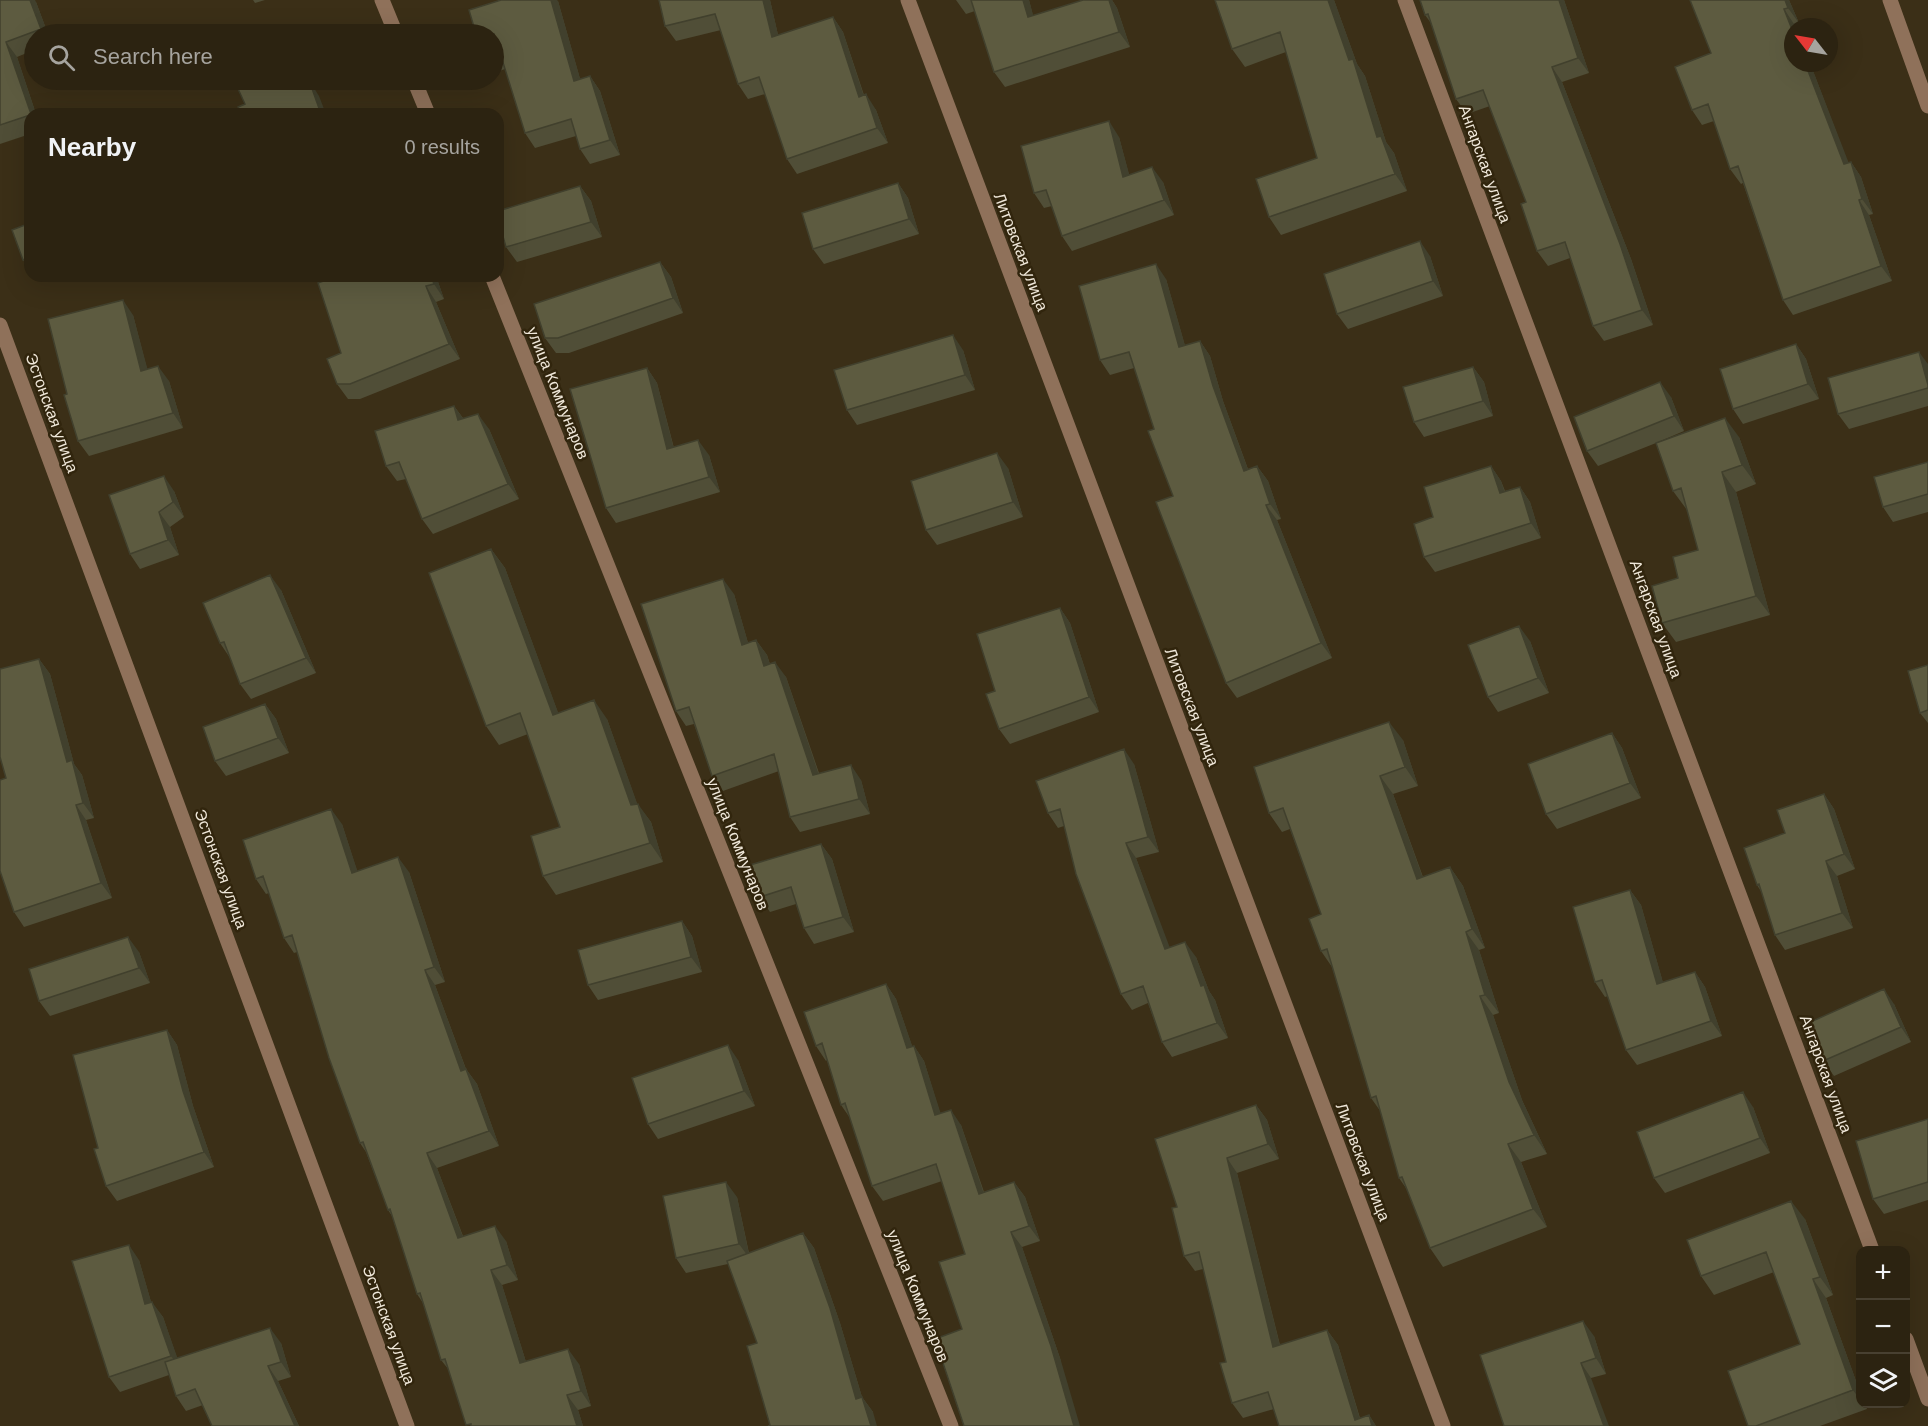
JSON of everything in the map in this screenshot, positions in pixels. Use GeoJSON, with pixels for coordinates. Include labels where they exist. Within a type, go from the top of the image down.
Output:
{"type":"FeatureCollection","features":[{"type":"Feature","properties":{"kind":"street"},"geometry":{"type":"LineString","coordinates":[[382,0],[392,24]]}},
{"type":"Feature","properties":{"kind":"street","name":"Литовская улица"},"geometry":{"type":"LineString","coordinates":[[908,0],[1443,1426]]}},
{"type":"Feature","properties":{"kind":"street","name":"Ангарская улица"},"geometry":{"type":"LineString","coordinates":[[1405,0],[1870,1246]]}},
{"type":"Feature","properties":{"kind":"street"},"geometry":{"type":"LineString","coordinates":[[1890,0],[1928,106]]}},
{"type":"Feature","properties":{"kind":"street"},"geometry":{"type":"LineString","coordinates":[[418,90],[426,108]]}},
{"type":"Feature","properties":{"kind":"street","name":"улица Коммунаров"},"geometry":{"type":"LineString","coordinates":[[494,282],[951,1426]]}},
{"type":"Feature","properties":{"kind":"street","name":"Эстонская улица"},"geometry":{"type":"LineString","coordinates":[[0,325],[407,1426]]}},
{"type":"Feature","properties":{"kind":"street"},"geometry":{"type":"LineString","coordinates":[[1910,1352],[1928,1399]]}},
{"type":"Feature","properties":{"kind":"building"},"geometry":{"type":"Polygon","coordinates":[[[0,0],[30,0],[39,24],[24,24],[24,35],[6,42],[29,108],[24,108],[24,117],[0,125],[0,0]]]}},
{"type":"Feature","properties":{"kind":"building"},"geometry":{"type":"Polygon","coordinates":[[[501,0],[551,0],[574,81],[590,76],[610,140],[580,149],[571,119],[525,133],[504,66],[504,24],[473,24],[469,10],[501,0]]]}},
{"type":"Feature","properties":{"kind":"building"},"geometry":{"type":"Polygon","coordinates":[[[659,0],[763,0],[772,37],[833,17],[859,97],[866,94],[877,128],[787,159],[759,77],[738,84],[715,14],[665,26],[659,0]]]}},
{"type":"Feature","properties":{"kind":"building"},"geometry":{"type":"Polygon","coordinates":[[[971,0],[1023,0],[1028,17],[1083,0],[1109,0],[1119,32],[994,72],[971,0]]]}},
{"type":"Feature","properties":{"kind":"building"},"geometry":{"type":"Polygon","coordinates":[[[1215,0],[1328,0],[1349,60],[1353,59],[1377,137],[1381,136],[1395,174],[1269,217],[1256,179],[1317,158],[1280,32],[1232,49],[1215,0]]]}},
{"type":"Feature","properties":{"kind":"building"},"geometry":{"type":"Polygon","coordinates":[[[1420,0],[1559,0],[1578,58],[1552,67],[1620,244],[1642,310],[1593,326],[1565,242],[1537,251],[1521,204],[1526,202],[1483,90],[1456,99],[1428,14],[1425,15],[1420,0]]]}},
{"type":"Feature","properties":{"kind":"building"},"geometry":{"type":"Polygon","coordinates":[[[1690,0],[1785,0],[1788,8],[1784,9],[1788,18],[1784,18],[1784,72],[1808,72],[1844,164],[1851,162],[1862,199],[1859,200],[1881,266],[1783,300],[1738,166],[1730,169],[1708,104],[1692,110],[1675,67],[1711,53],[1690,0]]]}},
{"type":"Feature","properties":{"kind":"building"},"geometry":{"type":"Polygon","coordinates":[[[239,90],[313,90],[319,108],[238,108],[245,104],[239,90]]]}},
{"type":"Feature","properties":{"kind":"building"},"geometry":{"type":"Polygon","coordinates":[[[1109,121],[1123,177],[1152,167],[1164,200],[1062,236],[1046,190],[1034,193],[1021,146],[1109,121]]]}},
{"type":"Feature","properties":{"kind":"building"},"geometry":{"type":"Polygon","coordinates":[[[898,183],[909,219],[813,249],[802,213],[898,183]]]}},
{"type":"Feature","properties":{"kind":"building"},"geometry":{"type":"Polygon","coordinates":[[[580,186],[591,222],[506,247],[504,209],[580,186]]]}},
{"type":"Feature","properties":{"kind":"building"},"geometry":{"type":"Polygon","coordinates":[[[24,225],[23,260],[12,230],[24,225]]]}},
{"type":"Feature","properties":{"kind":"building"},"geometry":{"type":"Polygon","coordinates":[[[1420,241],[1433,281],[1337,314],[1324,274],[1420,241]]]}},
{"type":"Feature","properties":{"kind":"building"},"geometry":{"type":"Polygon","coordinates":[[[660,262],[673,298],[558,338],[545,338],[534,304],[660,262]]]}},
{"type":"Feature","properties":{"kind":"building"},"geometry":{"type":"Polygon","coordinates":[[[1156,264],[1179,347],[1200,341],[1213,386],[1244,471],[1257,466],[1270,504],[1266,505],[1321,643],[1226,683],[1156,502],[1173,496],[1148,431],[1154,429],[1129,352],[1100,360],[1079,286],[1156,264]]]}},
{"type":"Feature","properties":{"kind":"building"},"geometry":{"type":"Polygon","coordinates":[[[433,282],[434,284],[426,286],[449,344],[350,384],[337,384],[327,359],[341,353],[318,283],[433,282]]]}},
{"type":"Feature","properties":{"kind":"building"},"geometry":{"type":"Polygon","coordinates":[[[123,300],[141,371],[158,366],[173,413],[78,441],[64,395],[67,394],[48,319],[123,300]]]}},
{"type":"Feature","properties":{"kind":"building"},"geometry":{"type":"Polygon","coordinates":[[[953,335],[965,375],[847,410],[834,370],[953,335]]]}},
{"type":"Feature","properties":{"kind":"building"},"geometry":{"type":"Polygon","coordinates":[[[1796,344],[1808,384],[1733,409],[1720,369],[1796,344]]]}},
{"type":"Feature","properties":{"kind":"building"},"geometry":{"type":"Polygon","coordinates":[[[1919,352],[1928,388],[1838,414],[1828,378],[1919,352]]]}},
{"type":"Feature","properties":{"kind":"building"},"geometry":{"type":"Polygon","coordinates":[[[1473,367],[1483,401],[1414,422],[1403,387],[1473,367]]]}},
{"type":"Feature","properties":{"kind":"building"},"geometry":{"type":"Polygon","coordinates":[[[647,368],[667,449],[698,440],[709,477],[606,508],[570,389],[647,368]]]}},
{"type":"Feature","properties":{"kind":"building"},"geometry":{"type":"Polygon","coordinates":[[[1660,382],[1674,416],[1587,451],[1574,417],[1660,382]]]}},
{"type":"Feature","properties":{"kind":"building"},"geometry":{"type":"Polygon","coordinates":[[[454,406],[458,420],[478,414],[508,484],[422,519],[399,462],[386,466],[375,431],[454,406]]]}},
{"type":"Feature","properties":{"kind":"building"},"geometry":{"type":"Polygon","coordinates":[[[1725,418],[1742,465],[1722,472],[1756,596],[1662,623],[1652,586],[1678,578],[1673,557],[1698,550],[1681,488],[1673,491],[1656,443],[1725,418]]]}},
{"type":"Feature","properties":{"kind":"building"},"geometry":{"type":"Polygon","coordinates":[[[997,453],[1013,502],[926,530],[911,481],[997,453]]]}},
{"type":"Feature","properties":{"kind":"building"},"geometry":{"type":"Polygon","coordinates":[[[1928,462],[1928,494],[1883,507],[1874,477],[1928,462]]]}},
{"type":"Feature","properties":{"kind":"building"},"geometry":{"type":"Polygon","coordinates":[[[1491,466],[1500,493],[1520,487],[1531,523],[1424,557],[1414,524],[1433,517],[1424,487],[1491,466]]]}},
{"type":"Feature","properties":{"kind":"building"},"geometry":{"type":"Polygon","coordinates":[[[164,476],[173,502],[159,512],[168,540],[130,554],[109,495],[164,476]]]}},
{"type":"Feature","properties":{"kind":"building"},"geometry":{"type":"Polygon","coordinates":[[[491,549],[553,715],[594,700],[631,805],[638,804],[650,843],[543,876],[531,836],[560,827],[520,713],[486,726],[429,573],[491,549]]]}},
{"type":"Feature","properties":{"kind":"building"},"geometry":{"type":"Polygon","coordinates":[[[270,575],[306,658],[240,684],[224,642],[220,643],[203,603],[270,575]]]}},
{"type":"Feature","properties":{"kind":"building"},"geometry":{"type":"Polygon","coordinates":[[[723,579],[742,645],[756,640],[764,666],[775,662],[813,775],[851,765],[859,799],[790,817],[774,754],[712,776],[689,707],[676,711],[641,604],[723,579]]]}},
{"type":"Feature","properties":{"kind":"building"},"geometry":{"type":"Polygon","coordinates":[[[1060,608],[1089,697],[999,729],[986,694],[995,691],[977,634],[1060,608]]]}},
{"type":"Feature","properties":{"kind":"building"},"geometry":{"type":"Polygon","coordinates":[[[1519,626],[1538,678],[1488,697],[1468,645],[1519,626]]]}},
{"type":"Feature","properties":{"kind":"building"},"geometry":{"type":"Polygon","coordinates":[[[39,659],[67,762],[72,760],[83,803],[76,805],[101,883],[14,912],[0,871],[0,780],[6,778],[0,757],[0,669],[39,659]]]}},
{"type":"Feature","properties":{"kind":"building"},"geometry":{"type":"Polygon","coordinates":[[[1928,665],[1928,710],[1920,713],[1908,671],[1928,665]]]}},
{"type":"Feature","properties":{"kind":"building"},"geometry":{"type":"Polygon","coordinates":[[[265,704],[278,738],[215,761],[203,727],[265,704]]]}},
{"type":"Feature","properties":{"kind":"building"},"geometry":{"type":"Polygon","coordinates":[[[1389,722],[1405,767],[1380,776],[1417,879],[1450,867],[1472,929],[1466,932],[1485,995],[1480,996],[1509,1082],[1534,1135],[1508,1144],[1533,1209],[1430,1248],[1402,1177],[1399,1178],[1376,1096],[1371,1098],[1327,949],[1321,951],[1309,919],[1321,914],[1283,808],[1269,813],[1254,767],[1389,722]]]}},
{"type":"Feature","properties":{"kind":"building"},"geometry":{"type":"Polygon","coordinates":[[[1612,733],[1630,783],[1546,814],[1528,764],[1612,733]]]}},
{"type":"Feature","properties":{"kind":"building"},"geometry":{"type":"Polygon","coordinates":[[[1124,749],[1148,837],[1126,843],[1165,949],[1185,942],[1201,986],[1204,985],[1217,1023],[1162,1042],[1143,986],[1121,994],[1076,874],[1060,809],[1048,813],[1036,781],[1124,749]]]}},
{"type":"Feature","properties":{"kind":"building"},"geometry":{"type":"Polygon","coordinates":[[[1824,794],[1844,854],[1826,861],[1842,913],[1775,935],[1759,884],[1757,885],[1744,848],[1785,833],[1777,810],[1824,794]]]}},
{"type":"Feature","properties":{"kind":"building"},"geometry":{"type":"Polygon","coordinates":[[[331,809],[352,873],[398,857],[434,967],[425,970],[461,1071],[466,1069],[489,1131],[427,1153],[458,1238],[495,1226],[507,1265],[491,1270],[520,1363],[568,1349],[581,1391],[567,1395],[577,1426],[466,1425],[445,1359],[441,1360],[420,1293],[417,1294],[390,1209],[388,1210],[363,1142],[360,1143],[329,1058],[292,935],[284,938],[263,876],[256,879],[243,840],[331,809]]]}},
{"type":"Feature","properties":{"kind":"building"},"geometry":{"type":"Polygon","coordinates":[[[821,844],[843,917],[804,928],[791,887],[760,897],[750,865],[821,844]]]}},
{"type":"Feature","properties":{"kind":"building"},"geometry":{"type":"Polygon","coordinates":[[[1630,890],[1657,984],[1695,972],[1711,1021],[1626,1050],[1602,980],[1595,982],[1573,907],[1630,890]]]}},
{"type":"Feature","properties":{"kind":"building"},"geometry":{"type":"Polygon","coordinates":[[[682,921],[691,957],[588,985],[578,950],[682,921]]]}},
{"type":"Feature","properties":{"kind":"building"},"geometry":{"type":"Polygon","coordinates":[[[128,937],[139,968],[39,1001],[29,969],[128,937]]]}},
{"type":"Feature","properties":{"kind":"building"},"geometry":{"type":"Polygon","coordinates":[[[886,984],[907,1048],[914,1046],[935,1115],[951,1110],[979,1194],[1014,1182],[1029,1226],[1011,1232],[1051,1346],[1074,1426],[964,1426],[935,1339],[962,1329],[939,1262],[965,1254],[936,1164],[872,1186],[845,1103],[841,1105],[822,1043],[816,1046],[804,1012],[886,984]]]}},
{"type":"Feature","properties":{"kind":"building"},"geometry":{"type":"Polygon","coordinates":[[[1884,989],[1901,1027],[1823,1061],[1806,1024],[1884,989]]]}},
{"type":"Feature","properties":{"kind":"building"},"geometry":{"type":"Polygon","coordinates":[[[167,1030],[183,1091],[204,1152],[106,1186],[94,1149],[98,1148],[73,1055],[167,1030]]]}},
{"type":"Feature","properties":{"kind":"building"},"geometry":{"type":"Polygon","coordinates":[[[728,1045],[744,1091],[648,1124],[632,1078],[728,1045]]]}},
{"type":"Feature","properties":{"kind":"building"},"geometry":{"type":"Polygon","coordinates":[[[1743,1092],[1760,1138],[1654,1178],[1637,1132],[1743,1092]]]}},
{"type":"Feature","properties":{"kind":"building"},"geometry":{"type":"Polygon","coordinates":[[[1256,1105],[1268,1144],[1227,1158],[1273,1347],[1327,1330],[1355,1420],[1369,1415],[1372,1426],[1279,1426],[1268,1392],[1232,1403],[1220,1363],[1226,1362],[1199,1252],[1184,1256],[1172,1208],[1177,1207],[1155,1139],[1256,1105]]]}},
{"type":"Feature","properties":{"kind":"building"},"geometry":{"type":"Polygon","coordinates":[[[1928,1119],[1928,1182],[1873,1199],[1856,1141],[1928,1119]]]}},
{"type":"Feature","properties":{"kind":"building"},"geometry":{"type":"Polygon","coordinates":[[[726,1182],[739,1244],[676,1258],[663,1196],[726,1182]]]}},
{"type":"Feature","properties":{"kind":"building"},"geometry":{"type":"Polygon","coordinates":[[[1791,1201],[1820,1277],[1813,1279],[1853,1390],[1756,1426],[1748,1426],[1728,1371],[1800,1344],[1766,1252],[1701,1276],[1687,1240],[1791,1201]]]}},
{"type":"Feature","properties":{"kind":"building"},"geometry":{"type":"Polygon","coordinates":[[[803,1233],[830,1308],[856,1399],[862,1397],[871,1426],[768,1426],[770,1425],[747,1346],[757,1343],[727,1261],[803,1233]]]}},
{"type":"Feature","properties":{"kind":"building"},"geometry":{"type":"Polygon","coordinates":[[[129,1245],[145,1304],[152,1302],[171,1356],[109,1377],[72,1261],[129,1245]]]}},
{"type":"Feature","properties":{"kind":"building"},"geometry":{"type":"Polygon","coordinates":[[[1583,1321],[1596,1358],[1581,1363],[1604,1426],[1504,1426],[1480,1355],[1583,1321]]]}},
{"type":"Feature","properties":{"kind":"building"},"geometry":{"type":"Polygon","coordinates":[[[270,1328],[281,1362],[268,1366],[295,1426],[212,1426],[195,1389],[176,1396],[165,1362],[270,1328]]]}}]}
